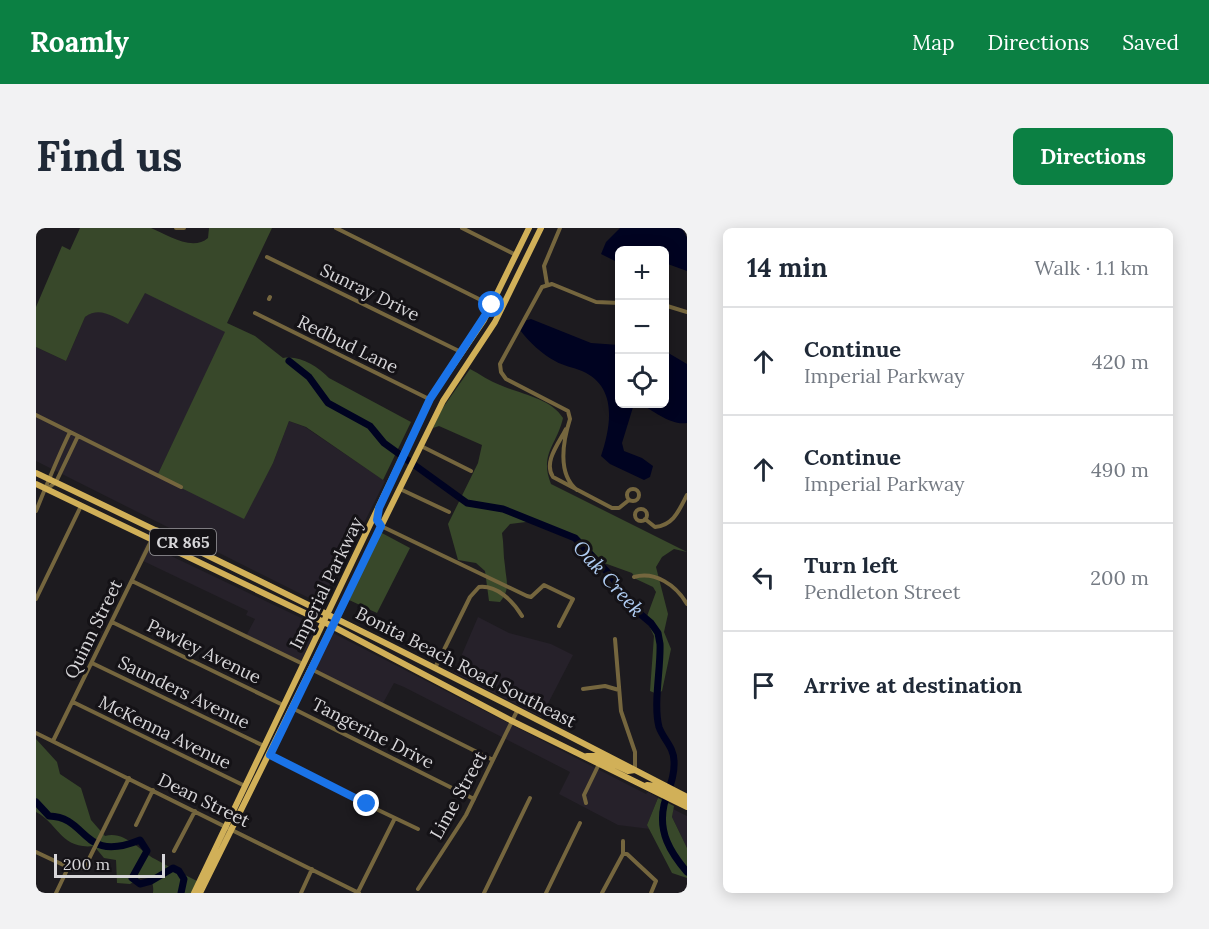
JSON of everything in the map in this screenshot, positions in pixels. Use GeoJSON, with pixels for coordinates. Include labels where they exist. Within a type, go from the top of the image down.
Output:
{"type":"FeatureCollection","features":[{"type":"Feature","properties":{"kind":"main road","name":"Imperial Parkway"},"geometry":{"type":"LineString","coordinates":[[194,893],[430,399],[492,305],[529,228]]}},
{"type":"Feature","properties":{"kind":"main road","name":"Imperial Parkway"},"geometry":{"type":"LineString","coordinates":[[200,893],[443,401],[476,354],[502,310],[541,228]]}},
{"type":"Feature","properties":{"kind":"main road","name":"Bonita Beach Road Southeast"},"geometry":{"type":"LineString","coordinates":[[36,472],[329,613],[635,770],[662,789],[680,797],[687,807]]}},
{"type":"Feature","properties":{"kind":"main road","name":"Bonita Beach Road Southeast"},"geometry":{"type":"LineString","coordinates":[[36,484],[324,622],[513,721],[642,785],[662,789],[680,797]]}},
{"type":"Feature","properties":{"kind":"main road"},"geometry":{"type":"LineString","coordinates":[[389,486],[400,488]]}},
{"type":"Feature","properties":{"kind":"main road"},"geometry":{"type":"LineString","coordinates":[[379,508],[377,520],[381,526]]}},
{"type":"Feature","properties":{"kind":"main road"},"geometry":{"type":"LineString","coordinates":[[388,655],[398,656],[425,670],[435,668]]}},
{"type":"Feature","properties":{"kind":"main road"},"geometry":{"type":"LineString","coordinates":[[583,756],[596,756],[628,771],[635,770]]}},
{"type":"Feature","properties":{"kind":"main road"},"geometry":{"type":"LineString","coordinates":[[680,797],[687,802]]}},
{"type":"Feature","properties":{"kind":"street"},"geometry":{"type":"LineString","coordinates":[[176,228],[184,228]]}},
{"type":"Feature","properties":{"kind":"street"},"geometry":{"type":"LineString","coordinates":[[336,228],[502,310]]}},
{"type":"Feature","properties":{"kind":"street"},"geometry":{"type":"LineString","coordinates":[[462,228],[516,255]]}},
{"type":"Feature","properties":{"kind":"street"},"geometry":{"type":"LineString","coordinates":[[547,284],[544,266],[560,228]]}},
{"type":"Feature","properties":{"kind":"street","name":"Sunray Drive"},"geometry":{"type":"LineString","coordinates":[[267,257],[462,352]]}},
{"type":"Feature","properties":{"kind":"street"},"geometry":{"type":"LineString","coordinates":[[615,303],[596,302],[558,285],[547,284],[537,292],[501,360],[500,369],[508,380],[566,409],[570,416],[552,455],[549,467],[551,475],[615,509],[629,500]]}},
{"type":"Feature","properties":{"kind":"street"},"geometry":{"type":"LineString","coordinates":[[669,307],[687,312]]}},
{"type":"Feature","properties":{"kind":"street","name":"Redbud Lane"},"geometry":{"type":"LineString","coordinates":[[255,313],[430,399]]}},
{"type":"Feature","properties":{"kind":"street"},"geometry":{"type":"LineString","coordinates":[[36,415],[181,487]]}},
{"type":"Feature","properties":{"kind":"street"},"geometry":{"type":"LineString","coordinates":[[567,425],[565,475],[577,490]]}},
{"type":"Feature","properties":{"kind":"street"},"geometry":{"type":"LineString","coordinates":[[36,511],[46,489],[48,478],[70,432]]}},
{"type":"Feature","properties":{"kind":"street"},"geometry":{"type":"LineString","coordinates":[[46,489],[56,482],[78,436]]}},
{"type":"Feature","properties":{"kind":"street"},"geometry":{"type":"LineString","coordinates":[[421,446],[471,471]]}},
{"type":"Feature","properties":{"kind":"street"},"geometry":{"type":"LineString","coordinates":[[552,455],[564,456]]}},
{"type":"Feature","properties":{"kind":"street"},"geometry":{"type":"LineString","coordinates":[[400,488],[449,512]]}},
{"type":"Feature","properties":{"kind":"street"},"geometry":{"type":"LineString","coordinates":[[645,519],[655,527],[670,522],[687,495]]}},
{"type":"Feature","properties":{"kind":"street"},"geometry":{"type":"LineString","coordinates":[[36,599],[81,506]]}},
{"type":"Feature","properties":{"kind":"street"},"geometry":{"type":"LineString","coordinates":[[381,526],[527,596],[531,597],[544,585],[573,598],[559,626]]}},
{"type":"Feature","properties":{"kind":"street","name":"Quinn Street"},"geometry":{"type":"LineString","coordinates":[[53,741],[157,529]]}},
{"type":"Feature","properties":{"kind":"street"},"geometry":{"type":"LineString","coordinates":[[634,577],[645,574],[664,580],[679,592],[687,604]]}},
{"type":"Feature","properties":{"kind":"street"},"geometry":{"type":"LineString","coordinates":[[132,581],[304,665]]}},
{"type":"Feature","properties":{"kind":"street"},"geometry":{"type":"LineString","coordinates":[[435,668],[470,597],[479,587],[489,587],[501,593],[522,616]]}},
{"type":"Feature","properties":{"kind":"street","name":"Pawley Avenue"},"geometry":{"type":"LineString","coordinates":[[112,622],[284,705]]}},
{"type":"Feature","properties":{"kind":"street"},"geometry":{"type":"LineString","coordinates":[[615,639],[623,719],[635,752],[635,770]]}},
{"type":"Feature","properties":{"kind":"street","name":"Saunders Avenue"},"geometry":{"type":"LineString","coordinates":[[92,663],[264,746]]}},
{"type":"Feature","properties":{"kind":"street"},"geometry":{"type":"LineString","coordinates":[[311,669],[493,760]]}},
{"type":"Feature","properties":{"kind":"street"},"geometry":{"type":"LineString","coordinates":[[583,689],[614,687],[619,691]]}},
{"type":"Feature","properties":{"kind":"street","name":"McKenna Avenue"},"geometry":{"type":"LineString","coordinates":[[73,702],[245,786]]}},
{"type":"Feature","properties":{"kind":"street","name":"Tangerine Drive"},"geometry":{"type":"LineString","coordinates":[[292,708],[474,799]]}},
{"type":"Feature","properties":{"kind":"street","name":"Lime Street"},"geometry":{"type":"LineString","coordinates":[[418,889],[464,820],[517,711]]}},
{"type":"Feature","properties":{"kind":"street","name":"Dean Street"},"geometry":{"type":"LineString","coordinates":[[36,733],[226,825],[359,893]]}},
{"type":"Feature","properties":{"kind":"street"},"geometry":{"type":"LineString","coordinates":[[270,755],[367,804]]}},
{"type":"Feature","properties":{"kind":"street"},"geometry":{"type":"LineString","coordinates":[[585,803],[584,795],[599,764]]}},
{"type":"Feature","properties":{"kind":"street"},"geometry":{"type":"LineString","coordinates":[[36,852],[68,868],[76,870],[85,867],[129,778]]}},
{"type":"Feature","properties":{"kind":"street"},"geometry":{"type":"LineString","coordinates":[[136,825],[153,790]]}},
{"type":"Feature","properties":{"kind":"street"},"geometry":{"type":"LineString","coordinates":[[484,893],[530,798]]}},
{"type":"Feature","properties":{"kind":"street"},"geometry":{"type":"LineString","coordinates":[[374,808],[418,829]]}},
{"type":"Feature","properties":{"kind":"street"},"geometry":{"type":"LineString","coordinates":[[174,851],[195,811]]}},
{"type":"Feature","properties":{"kind":"street"},"geometry":{"type":"LineString","coordinates":[[359,893],[396,818]]}},
{"type":"Feature","properties":{"kind":"street"},"geometry":{"type":"LineString","coordinates":[[546,893],[580,823]]}},
{"type":"Feature","properties":{"kind":"street"},"geometry":{"type":"LineString","coordinates":[[602,893],[623,854],[623,841]]}},
{"type":"Feature","properties":{"kind":"street"},"geometry":{"type":"LineString","coordinates":[[623,854],[627,854],[656,881],[651,893]]}},
{"type":"Feature","properties":{"kind":"street"},"geometry":{"type":"LineString","coordinates":[[56,893],[68,868]]}},
{"type":"Feature","properties":{"kind":"street"},"geometry":{"type":"LineString","coordinates":[[301,893],[312,869]]}},
{"type":"Feature","properties":{"kind":"shaded area"},"geometry":{"type":"Polygon","coordinates":[[[145,292],[226,332],[157,476],[259,487],[273,463],[289,421],[305,427],[385,481],[323,605],[36,461],[36,347],[66,361],[85,317],[92,312],[102,311],[128,323],[145,292]]]}},
{"type":"Feature","properties":{"kind":"shaded area"},"geometry":{"type":"Polygon","coordinates":[[[146,544],[320,627],[302,664],[246,636],[255,619],[246,615],[248,611],[139,559],[146,544]]]}},
{"type":"Feature","properties":{"kind":"shaded area"},"geometry":{"type":"Polygon","coordinates":[[[478,617],[509,633],[551,644],[573,655],[541,717],[454,673],[478,617]]]}},
{"type":"Feature","properties":{"kind":"shaded area"},"geometry":{"type":"Polygon","coordinates":[[[331,632],[646,794],[648,792],[658,798],[647,825],[650,829],[618,825],[559,794],[570,772],[404,687],[394,683],[382,705],[312,670],[331,632]]]}},
{"type":"Feature","properties":{"kind":"shaded area"},"geometry":{"type":"Polygon","coordinates":[[[673,809],[687,816],[687,848],[672,817],[673,809]]]}},
{"type":"Feature","properties":{"kind":"green space"},"geometry":{"type":"Polygon","coordinates":[[[80,228],[151,228],[187,243],[194,243],[208,238],[209,228],[272,228],[227,323],[255,336],[283,358],[296,358],[308,362],[329,378],[411,422],[383,480],[306,427],[289,421],[273,463],[244,519],[157,476],[225,332],[145,293],[128,324],[112,316],[96,312],[85,317],[66,361],[36,347],[36,307],[62,246],[70,250],[80,228]]]}},
{"type":"Feature","properties":{"kind":"green space"},"geometry":{"type":"Polygon","coordinates":[[[470,369],[496,383],[543,401],[558,411],[563,418],[548,457],[548,474],[551,484],[687,552],[674,549],[662,557],[656,567],[668,614],[664,632],[671,649],[662,691],[657,694],[650,691],[654,636],[646,619],[656,592],[653,587],[636,579],[632,573],[593,559],[572,538],[534,521],[510,524],[502,533],[507,584],[506,593],[500,602],[489,601],[485,571],[476,563],[458,560],[448,524],[478,463],[482,445],[439,426],[433,428],[442,409],[470,369]]]}},
{"type":"Feature","properties":{"kind":"green space"},"geometry":{"type":"Polygon","coordinates":[[[380,532],[410,548],[377,613],[347,599],[380,532]]]}},
{"type":"Feature","properties":{"kind":"green space"},"geometry":{"type":"Polygon","coordinates":[[[36,739],[57,762],[60,774],[81,788],[91,820],[105,836],[119,836],[132,842],[155,859],[197,881],[192,893],[153,893],[152,883],[144,876],[130,884],[117,883],[116,860],[104,858],[94,846],[74,844],[67,840],[36,812],[36,739]]]}},
{"type":"Feature","properties":{"kind":"green space"},"geometry":{"type":"Polygon","coordinates":[[[658,798],[674,806],[672,817],[687,848],[687,878],[672,873],[647,825],[658,798]]]}},
{"type":"Feature","properties":{"kind":"water"},"geometry":{"type":"Polygon","coordinates":[[[620,228],[682,228],[687,238],[687,271],[669,264],[669,246],[615,246],[615,261],[601,254],[606,242],[620,228]]]}},
{"type":"Feature","properties":{"kind":"water"},"geometry":{"type":"Polygon","coordinates":[[[531,319],[591,343],[615,345],[615,408],[633,408],[622,443],[624,451],[642,458],[653,466],[650,477],[644,480],[610,464],[601,456],[609,420],[609,408],[602,387],[594,378],[582,371],[561,364],[545,355],[520,330],[524,321],[531,319]]]}},
{"type":"Feature","properties":{"kind":"water"},"geometry":{"type":"Polygon","coordinates":[[[669,353],[687,364],[687,423],[669,420],[647,408],[669,408],[669,353]]]}},
{"type":"Feature","properties":{"kind":"waterway","name":"Oak Creek"},"geometry":{"type":"LineString","coordinates":[[289,361],[309,377],[328,403],[370,426],[384,443],[467,503],[503,509],[575,538],[612,577],[632,607],[651,623],[658,633],[660,644],[657,718],[659,727],[672,751],[674,761],[672,778],[664,805],[664,833],[675,857],[687,872]]}},
{"type":"Feature","properties":{"kind":"waterway"},"geometry":{"type":"LineString","coordinates":[[36,802],[49,816],[62,818],[96,843],[107,847],[121,846],[140,840],[147,851],[132,878],[140,884],[151,881],[173,868],[179,871],[184,879],[181,893]]}},
{"type":"Feature","properties":{"kind":"route"},"geometry":{"type":"LineString","coordinates":[[367,804],[270,755],[381,526],[377,520],[379,508],[430,399],[492,305]]}}]}
